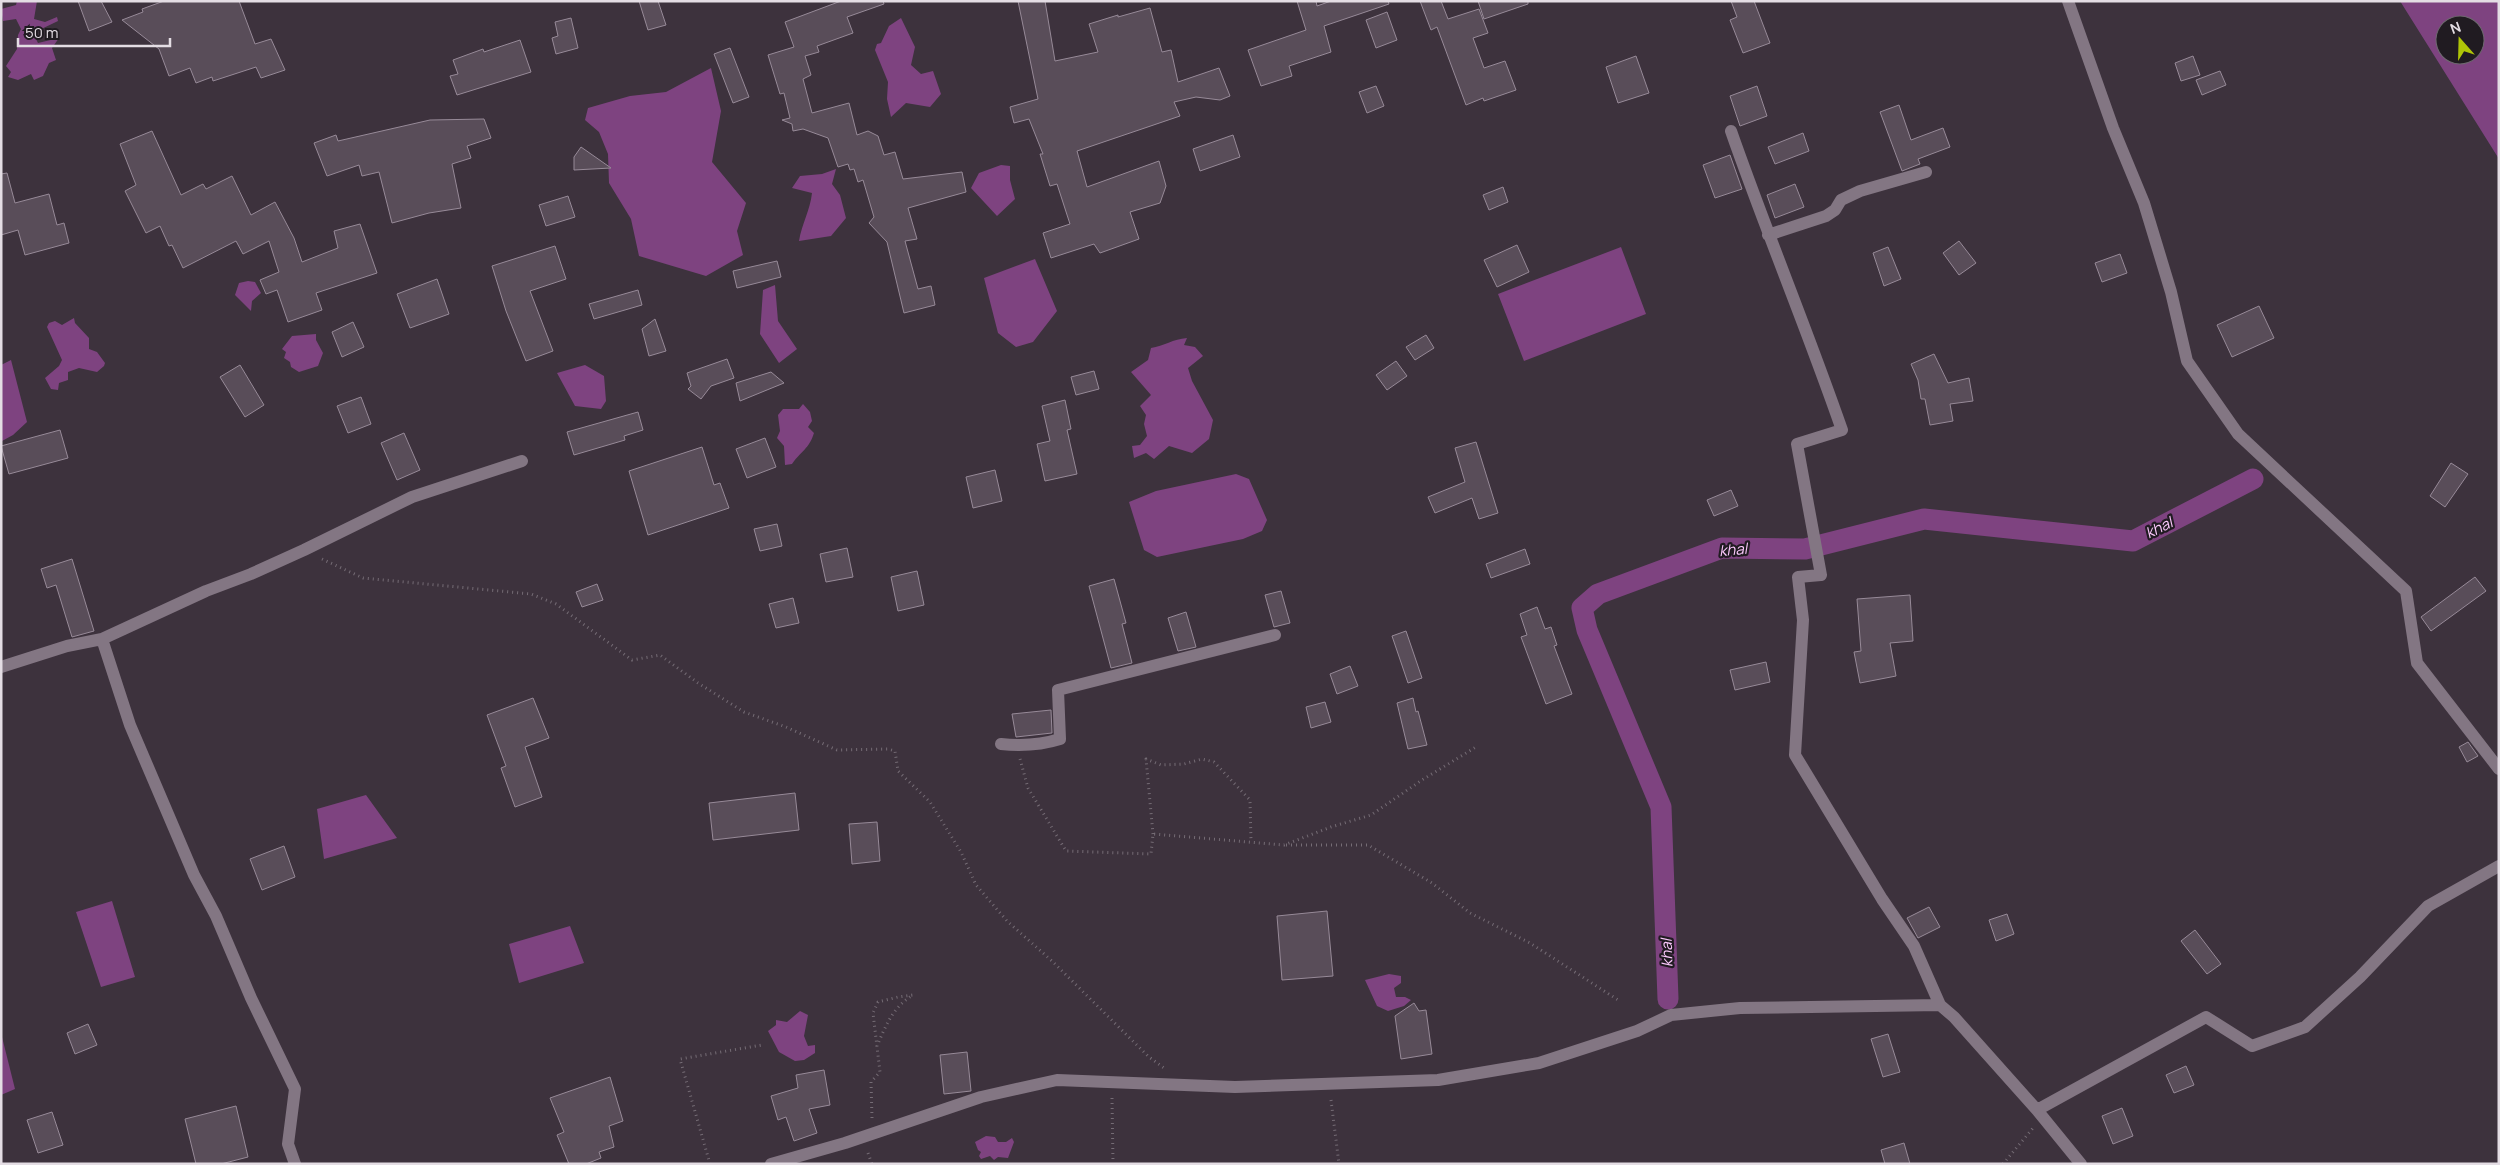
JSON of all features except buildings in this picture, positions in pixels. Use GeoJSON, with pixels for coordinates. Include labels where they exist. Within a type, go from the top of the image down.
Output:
{"type":"FeatureCollection","features":[{"type":"Feature","properties":{"kind":"street"},"geometry":{"type":"LineString","coordinates":[[2068,1],[2113,128],[2144,203],[2171,292],[2187,361],[2238,434],[2406,591],[2418,663],[2499,769]]}},
{"type":"Feature","properties":{"kind":"street"},"geometry":{"type":"LineString","coordinates":[[1731,131],[1768,235],[1810,337],[1842,430],[1797,444],[1821,575],[1798,578],[1803,620],[1794,746],[1795,755],[1882,899],[1914,946],[1940,1005],[2039,1112],[2081,1164]]}},
{"type":"Feature","properties":{"kind":"street"},"geometry":{"type":"LineString","coordinates":[[1768,235],[1826,216],[1835,210],[1841,200],[1860,191],[1926,172]]}},
{"type":"Feature","properties":{"kind":"street"},"geometry":{"type":"LineString","coordinates":[[1,667],[67,646],[102,639],[206,591],[251,574],[304,550],[412,497],[522,461]]}},
{"type":"Feature","properties":{"kind":"street"},"geometry":{"type":"LineString","coordinates":[[1001,744],[1018,745],[1060,739],[1058,690],[1275,635]]}},
{"type":"Feature","properties":{"kind":"street"},"geometry":{"type":"LineString","coordinates":[[102,639],[130,725],[194,875],[216,916],[251,998],[295,1090],[288,1144],[295,1164]]}},
{"type":"Feature","properties":{"kind":"street"},"geometry":{"type":"LineString","coordinates":[[2039,1112],[2206,1016],[2252,1046],[2305,1027],[2360,977],[2428,906],[2499,866]]}},
{"type":"Feature","properties":{"kind":"street"},"geometry":{"type":"LineString","coordinates":[[771,1164],[861,1137],[982,1097],[1057,1080],[1235,1087],[1329,1082],[1438,1080],[1539,1063],[1637,1031],[1671,1015],[1740,1008],[1940,1005]]}},
{"type":"Feature","properties":{"kind":"path"},"geometry":{"type":"LineString","coordinates":[[304,550],[363,578],[531,594],[556,604],[632,660],[660,655],[698,683],[744,712],[786,727],[837,750],[895,751],[898,771],[930,802],[962,852],[976,885],[1007,921],[1052,961],[1148,1057],[1187,1085]]}},
{"type":"Feature","properties":{"kind":"path"},"geometry":{"type":"LineString","coordinates":[[1018,745],[1028,788],[1066,851],[1151,854],[1153,834],[1146,759],[1161,765],[1184,764],[1202,759],[1214,762],[1250,800],[1251,842]]}},
{"type":"Feature","properties":{"kind":"path"},"geometry":{"type":"LineString","coordinates":[[1284,845],[1371,815],[1422,780],[1476,747]]}},
{"type":"Feature","properties":{"kind":"path"},"geometry":{"type":"LineString","coordinates":[[1153,834],[1284,845],[1368,845],[1432,883],[1470,912],[1530,943],[1618,1000]]}},
{"type":"Feature","properties":{"kind":"path"},"geometry":{"type":"LineString","coordinates":[[872,1164],[861,1137],[872,1119],[871,1082],[880,1072],[873,1013],[878,1002],[898,996],[913,995],[901,1002],[888,1019],[877,1046]]}},
{"type":"Feature","properties":{"kind":"path"},"geometry":{"type":"LineString","coordinates":[[710,1164],[680,1059],[762,1045]]}},
{"type":"Feature","properties":{"kind":"path"},"geometry":{"type":"LineString","coordinates":[[1112,1082],[1113,1164]]}},
{"type":"Feature","properties":{"kind":"path"},"geometry":{"type":"LineString","coordinates":[[1329,1082],[1339,1164]]}},
{"type":"Feature","properties":{"kind":"path"},"geometry":{"type":"LineString","coordinates":[[2003,1164],[2020,1145],[2039,1112]]}},
{"type":"Feature","properties":{"kind":"shaded area"},"geometry":{"type":"Polygon","coordinates":[[[17,1],[37,1],[34,19],[45,22],[57,17],[58,21],[33,33],[38,43],[59,38],[52,48],[56,60],[49,63],[43,76],[34,80],[31,74],[18,80],[8,77],[11,72],[6,66],[17,49],[18,35],[21,29],[16,19],[3,21],[1,9],[16,5],[17,1]]]}},
{"type":"Feature","properties":{"kind":"shaded area"},"geometry":{"type":"Polygon","coordinates":[[[2400,1],[2499,1],[2499,159],[2440,65],[2485,65],[2485,15],[2435,15],[2435,57],[2400,1]]]}},
{"type":"Feature","properties":{"kind":"shaded area"},"geometry":{"type":"Polygon","coordinates":[[[901,18],[915,47],[911,65],[921,74],[933,71],[941,94],[930,107],[906,103],[891,117],[887,99],[888,82],[875,50],[877,44],[881,43],[889,26],[901,18]]]}},
{"type":"Feature","properties":{"kind":"shaded area"},"geometry":{"type":"Polygon","coordinates":[[[711,68],[721,111],[712,162],[746,203],[737,231],[743,255],[706,276],[639,256],[631,219],[609,183],[608,154],[599,132],[585,120],[588,108],[630,96],[666,92],[711,68]]]}},
{"type":"Feature","properties":{"kind":"shaded area"},"geometry":{"type":"Polygon","coordinates":[[[1001,165],[1010,166],[1010,180],[1015,199],[997,216],[971,188],[979,173],[1001,165]]]}},
{"type":"Feature","properties":{"kind":"shaded area"},"geometry":{"type":"Polygon","coordinates":[[[836,169],[832,184],[840,195],[846,218],[831,236],[799,241],[812,193],[792,188],[800,176],[822,174],[836,169]]]}},
{"type":"Feature","properties":{"kind":"shaded area"},"geometry":{"type":"Polygon","coordinates":[[[1621,247],[1646,314],[1524,361],[1498,294],[1621,247]]]}},
{"type":"Feature","properties":{"kind":"shaded area"},"geometry":{"type":"Polygon","coordinates":[[[1035,259],[1057,311],[1033,342],[1016,347],[998,333],[984,278],[1035,259]]]}},
{"type":"Feature","properties":{"kind":"shaded area"},"geometry":{"type":"Polygon","coordinates":[[[255,282],[261,293],[252,301],[251,311],[235,295],[239,283],[255,282]]]}},
{"type":"Feature","properties":{"kind":"shaded area"},"geometry":{"type":"Polygon","coordinates":[[[775,285],[778,321],[797,349],[779,363],[760,334],[763,290],[775,285]]]}},
{"type":"Feature","properties":{"kind":"shaded area"},"geometry":{"type":"Polygon","coordinates":[[[74,318],[75,323],[89,338],[89,349],[97,352],[105,363],[97,372],[79,368],[68,372],[68,380],[59,383],[58,390],[51,389],[45,378],[59,366],[62,360],[47,327],[49,323],[55,321],[62,325],[74,318]]]}},
{"type":"Feature","properties":{"kind":"shaded area"},"geometry":{"type":"Polygon","coordinates":[[[316,334],[316,340],[323,353],[318,366],[299,372],[291,367],[290,362],[284,358],[286,352],[282,349],[292,336],[316,334]]]}},
{"type":"Feature","properties":{"kind":"shaded area"},"geometry":{"type":"Polygon","coordinates":[[[1187,338],[1184,345],[1195,347],[1203,356],[1188,368],[1192,381],[1213,420],[1209,439],[1192,453],[1169,446],[1154,459],[1146,453],[1134,458],[1132,446],[1140,445],[1147,436],[1144,424],[1146,415],[1140,406],[1151,395],[1131,372],[1148,360],[1151,348],[1187,338]]]}},
{"type":"Feature","properties":{"kind":"shaded area"},"geometry":{"type":"Polygon","coordinates":[[[11,360],[27,422],[13,435],[2,441],[1,365],[11,360]]]}},
{"type":"Feature","properties":{"kind":"shaded area"},"geometry":{"type":"Polygon","coordinates":[[[585,365],[604,376],[606,401],[601,409],[575,406],[557,373],[585,365]]]}},
{"type":"Feature","properties":{"kind":"shaded area"},"geometry":{"type":"Polygon","coordinates":[[[803,404],[810,412],[812,421],[808,427],[814,433],[807,446],[792,464],[785,465],[784,446],[777,438],[780,431],[778,415],[783,409],[799,409],[803,404]]]}},
{"type":"Feature","properties":{"kind":"shaded area"},"geometry":{"type":"Polygon","coordinates":[[[1236,474],[1249,479],[1267,520],[1262,531],[1243,539],[1157,557],[1144,550],[1129,502],[1156,491],[1236,474]]]}},
{"type":"Feature","properties":{"kind":"shaded area"},"geometry":{"type":"Polygon","coordinates":[[[366,795],[397,838],[324,859],[317,809],[366,795]]]}},
{"type":"Feature","properties":{"kind":"shaded area"},"geometry":{"type":"Polygon","coordinates":[[[112,901],[135,977],[101,987],[76,912],[112,901]]]}},
{"type":"Feature","properties":{"kind":"shaded area"},"geometry":{"type":"Polygon","coordinates":[[[570,926],[584,963],[519,983],[509,944],[570,926]]]}},
{"type":"Feature","properties":{"kind":"shaded area"},"geometry":{"type":"Polygon","coordinates":[[[1389,974],[1401,976],[1401,983],[1394,988],[1396,997],[1405,997],[1411,1000],[1404,1006],[1388,1011],[1377,1006],[1365,980],[1389,974]]]}},
{"type":"Feature","properties":{"kind":"shaded area"},"geometry":{"type":"Polygon","coordinates":[[[800,1011],[808,1015],[804,1036],[808,1046],[815,1045],[815,1053],[804,1060],[795,1061],[779,1052],[768,1031],[776,1025],[776,1020],[787,1022],[800,1011]]]}},
{"type":"Feature","properties":{"kind":"shaded area"},"geometry":{"type":"Polygon","coordinates":[[[1,1033],[15,1089],[1,1095],[1,1033]]]}},
{"type":"Feature","properties":{"kind":"shaded area"},"geometry":{"type":"Polygon","coordinates":[[[986,1136],[995,1137],[998,1142],[1006,1142],[1012,1138],[1014,1142],[1008,1158],[998,1157],[994,1160],[990,1156],[981,1159],[979,1156],[981,1152],[978,1150],[975,1142],[986,1136]]]}},
{"type":"Feature","properties":{"kind":"waterway","name":"khal"},"geometry":{"type":"LineString","coordinates":[[1668,999],[1661,807],[1587,630],[1582,608],[1598,594],[1722,548],[1805,549],[1924,519],[2133,541],[2253,479]]}}]}
